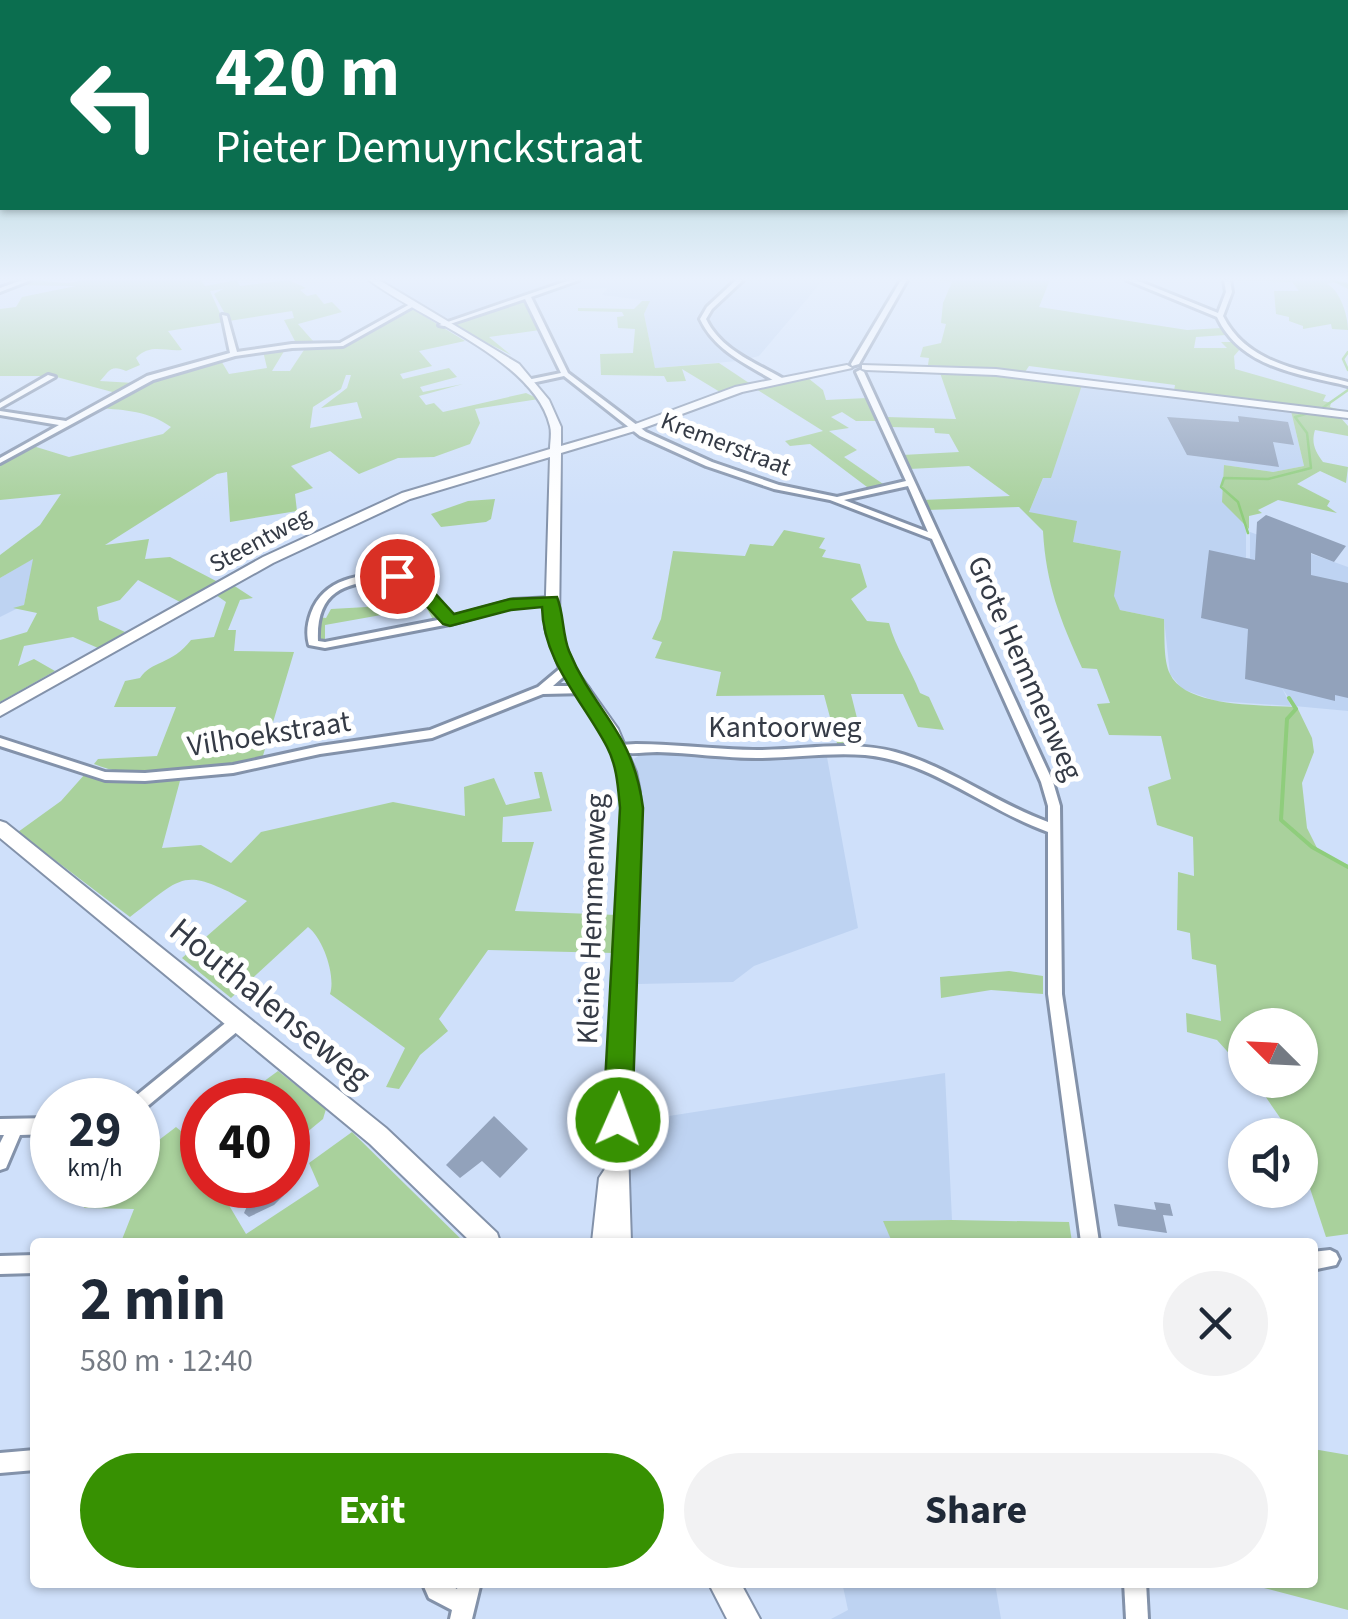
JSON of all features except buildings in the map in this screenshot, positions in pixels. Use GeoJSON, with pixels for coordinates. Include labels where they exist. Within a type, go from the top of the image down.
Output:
{"type":"FeatureCollection","features":[{"type":"Feature","properties":{"kind":"street"},"geometry":{"type":"LineString","coordinates":[[0,461],[150,378],[229,356]]}},
{"type":"Feature","properties":{"kind":"street","name":"Kleine Hemmenweg"},"geometry":{"type":"LineString","coordinates":[[498,356],[530,382],[552,415],[558,450],[552,628],[567,668],[619,749],[628,772],[632,808],[616,1148],[619,1238]]}},
{"type":"Feature","properties":{"kind":"street","name":"Kremerstraat"},"geometry":{"type":"LineString","coordinates":[[556,356],[565,374],[634,428],[709,464],[776,486],[832,498],[933,537]]}},
{"type":"Feature","properties":{"kind":"street"},"geometry":{"type":"LineString","coordinates":[[740,356],[779,380]]}},
{"type":"Feature","properties":{"kind":"street"},"geometry":{"type":"LineString","coordinates":[[857,368],[864,356]]}},
{"type":"Feature","properties":{"kind":"street"},"geometry":{"type":"LineString","coordinates":[[1259,356],[1348,384]]}},
{"type":"Feature","properties":{"kind":"street","name":"Steentweg"},"geometry":{"type":"LineString","coordinates":[[0,711],[221,586],[344,522],[406,496],[779,380],[857,368],[996,372],[1348,415]]}},
{"type":"Feature","properties":{"kind":"street","name":"Grote Hemmenweg"},"geometry":{"type":"LineString","coordinates":[[857,368],[1047,782],[1054,806],[1055,994],[1089,1238]]}},
{"type":"Feature","properties":{"kind":"street"},"geometry":{"type":"LineString","coordinates":[[530,382],[565,374]]}},
{"type":"Feature","properties":{"kind":"street"},"geometry":{"type":"LineString","coordinates":[[0,410],[51,377]]}},
{"type":"Feature","properties":{"kind":"street"},"geometry":{"type":"LineString","coordinates":[[0,410],[68,424]]}},
{"type":"Feature","properties":{"kind":"street","name":"Kremerstraat"},"geometry":{"type":"LineString","coordinates":[[832,498],[910,483]]}},
{"type":"Feature","properties":{"kind":"street"},"geometry":{"type":"LineString","coordinates":[[450,620],[412,580],[397,576],[334,588],[312,620],[311,638],[313,643],[326,645],[450,620],[510,604],[551,601]]}},
{"type":"Feature","properties":{"kind":"street","name":"Vilhoekstraat"},"geometry":{"type":"LineString","coordinates":[[0,742],[121,779],[233,769],[320,750],[432,734],[542,690],[567,668]]}},
{"type":"Feature","properties":{"kind":"street","name":"Vilhoekstraat"},"geometry":{"type":"LineString","coordinates":[[542,690],[582,690]]}},
{"type":"Feature","properties":{"kind":"street","name":"Kantoorweg"},"geometry":{"type":"LineString","coordinates":[[619,749],[758,754],[858,751],[893,755],[916,763],[1012,815],[1054,830]]}},
{"type":"Feature","properties":{"kind":"street","name":"Houthalenseweg"},"geometry":{"type":"LineString","coordinates":[[0,828],[378,1136],[484,1238]]}},
{"type":"Feature","properties":{"kind":"street"},"geometry":{"type":"LineString","coordinates":[[160,1086],[239,1021]]}},
{"type":"Feature","properties":{"kind":"street"},"geometry":{"type":"LineString","coordinates":[[0,1162],[8,1126]]}},
{"type":"Feature","properties":{"kind":"street","name":"Kleine Hemmenweg"},"geometry":{"type":"LineString","coordinates":[[605,1238],[616,1148]]}},
{"type":"Feature","properties":{"kind":"street"},"geometry":{"type":"LineString","coordinates":[[0,1265],[30,1264]]}},
{"type":"Feature","properties":{"kind":"street"},"geometry":{"type":"LineString","coordinates":[[0,1463],[30,1460]]}},
{"type":"Feature","properties":{"kind":"street"},"geometry":{"type":"LineString","coordinates":[[436,1588],[465,1602]]}},
{"type":"Feature","properties":{"kind":"street"},"geometry":{"type":"LineString","coordinates":[[726,1588],[744,1619]]}},
{"type":"Feature","properties":{"kind":"street"},"geometry":{"type":"LineString","coordinates":[[1136,1588],[1138,1619]]}},
{"type":"Feature","properties":{"kind":"shaded area"},"geometry":{"type":"Polygon","coordinates":[[[652,356],[759,356],[738,361],[655,368],[652,356]]]}},
{"type":"Feature","properties":{"kind":"shaded area"},"geometry":{"type":"Polygon","coordinates":[[[1082,385],[1291,411],[1304,466],[1273,472],[1224,465],[1246,531],[1246,558],[1250,558],[1250,532],[1348,567],[1348,711],[1294,706],[1282,688],[1291,706],[1216,701],[1182,689],[1170,674],[1164,619],[1120,610],[1113,596],[1121,551],[1073,542],[1029,512],[1082,385]]]}},
{"type":"Feature","properties":{"kind":"shaded area"},"geometry":{"type":"Polygon","coordinates":[[[34,558],[24,605],[0,617],[0,578],[34,558]]]}},
{"type":"Feature","properties":{"kind":"shaded area"},"geometry":{"type":"Polygon","coordinates":[[[644,752],[711,758],[827,757],[858,928],[754,966],[733,982],[638,984],[643,803],[634,759],[644,752]]]}},
{"type":"Feature","properties":{"kind":"shaded area"},"geometry":{"type":"Polygon","coordinates":[[[945,1073],[952,1220],[884,1221],[890,1238],[631,1238],[630,1122],[945,1073]]]}},
{"type":"Feature","properties":{"kind":"shaded area"},"geometry":{"type":"Polygon","coordinates":[[[843,1588],[996,1588],[1001,1619],[831,1619],[848,1610],[843,1588]]]}},
{"type":"Feature","properties":{"kind":"green space"},"geometry":{"type":"Polygon","coordinates":[[[0,356],[138,356],[140,365],[126,371],[110,370],[100,381],[134,383],[116,393],[53,376],[0,376],[0,356]]]}},
{"type":"Feature","properties":{"kind":"green space"},"geometry":{"type":"Polygon","coordinates":[[[264,356],[281,356],[272,371],[290,371],[300,356],[423,356],[432,366],[400,374],[403,379],[449,368],[457,377],[420,387],[423,392],[463,384],[419,396],[426,405],[434,403],[443,412],[526,393],[539,399],[475,409],[480,423],[470,444],[434,457],[398,458],[359,474],[330,451],[291,466],[313,488],[295,494],[297,511],[230,522],[227,472],[217,474],[105,545],[149,539],[145,559],[170,557],[218,582],[180,602],[138,580],[120,600],[97,607],[99,620],[125,632],[98,648],[73,637],[24,646],[18,666],[34,659],[55,671],[0,702],[0,640],[27,632],[37,613],[13,608],[24,605],[33,559],[0,578],[0,555],[40,525],[61,494],[0,500],[0,464],[33,446],[69,457],[163,434],[171,427],[145,414],[99,408],[158,377],[220,359],[229,374],[267,368],[264,356]],[[346,375],[341,389],[313,407],[310,428],[362,418],[357,402],[321,408],[347,388],[351,375],[346,375]]]}},
{"type":"Feature","properties":{"kind":"green space"},"geometry":{"type":"Polygon","coordinates":[[[600,356],[652,356],[655,368],[719,363],[749,383],[720,392],[682,369],[686,381],[667,382],[664,376],[601,375],[600,356]]]}},
{"type":"Feature","properties":{"kind":"green space"},"geometry":{"type":"Polygon","coordinates":[[[1234,356],[1235,369],[1326,395],[1323,401],[1331,403],[1330,407],[1348,412],[1174,391],[1175,385],[1029,366],[1025,372],[928,365],[929,358],[920,357],[1234,356]]]}},
{"type":"Feature","properties":{"kind":"green space"},"geometry":{"type":"Polygon","coordinates":[[[939,370],[1082,385],[1051,478],[1043,478],[1029,512],[1077,521],[1073,542],[1121,551],[1114,596],[1120,610],[1164,619],[1166,662],[1178,685],[1208,699],[1297,707],[1312,738],[1314,752],[1302,783],[1307,828],[1319,852],[1348,865],[1348,1234],[1326,1237],[1316,1208],[1318,1118],[1280,1118],[1266,1098],[1318,1098],[1318,1008],[1228,1008],[1228,1052],[1217,1040],[1187,1032],[1186,1013],[1221,1021],[1216,965],[1192,959],[1190,933],[1177,930],[1178,872],[1194,876],[1193,837],[1157,825],[1148,787],[1171,779],[1161,736],[1109,735],[1097,704],[1110,703],[1097,669],[1082,668],[1067,634],[1051,585],[1043,531],[1019,507],[927,510],[923,500],[1010,496],[969,466],[909,469],[902,455],[959,452],[949,434],[935,433],[934,428],[889,427],[886,417],[956,419],[939,370]]]}},
{"type":"Feature","properties":{"kind":"green space"},"geometry":{"type":"Polygon","coordinates":[[[808,378],[823,390],[826,400],[867,398],[877,421],[856,421],[842,412],[831,417],[849,428],[829,431],[857,450],[844,457],[886,486],[871,490],[810,444],[790,446],[785,441],[823,431],[756,389],[808,378]]]}},
{"type":"Feature","properties":{"kind":"green space"},"geometry":{"type":"Polygon","coordinates":[[[1291,411],[1340,417],[1348,426],[1348,436],[1315,430],[1313,439],[1323,462],[1348,467],[1346,483],[1320,471],[1297,484],[1330,501],[1327,506],[1337,513],[1278,500],[1258,510],[1262,513],[1249,516],[1249,529],[1222,502],[1224,465],[1273,472],[1304,466],[1291,411]]]}},
{"type":"Feature","properties":{"kind":"green space"},"geometry":{"type":"Polygon","coordinates":[[[495,499],[491,519],[486,522],[441,527],[431,514],[468,501],[495,499]]]}},
{"type":"Feature","properties":{"kind":"green space"},"geometry":{"type":"Polygon","coordinates":[[[784,530],[825,538],[819,548],[826,550],[822,557],[860,564],[867,587],[851,599],[867,621],[889,623],[920,693],[929,697],[944,730],[918,727],[903,694],[851,694],[864,746],[838,747],[824,695],[716,696],[721,672],[655,658],[662,642],[652,639],[661,619],[673,551],[745,556],[750,544],[773,546],[784,530]]]}},
{"type":"Feature","properties":{"kind":"green space"},"geometry":{"type":"Polygon","coordinates":[[[406,579],[441,619],[435,623],[426,607],[325,625],[325,643],[318,642],[318,617],[326,618],[331,609],[367,607],[370,596],[378,595],[385,583],[406,579]]]}},
{"type":"Feature","properties":{"kind":"green space"},"geometry":{"type":"Polygon","coordinates":[[[233,585],[253,598],[240,600],[228,630],[236,630],[234,651],[294,652],[262,759],[156,774],[94,764],[98,759],[157,756],[176,707],[114,707],[125,681],[140,678],[191,640],[214,637],[226,602],[216,595],[233,585]]]}},
{"type":"Feature","properties":{"kind":"green space"},"geometry":{"type":"Polygon","coordinates":[[[534,772],[542,772],[552,811],[503,817],[502,842],[534,842],[515,911],[617,915],[614,953],[488,950],[439,1019],[448,1031],[420,1055],[399,1089],[386,1087],[405,1048],[330,994],[327,958],[308,927],[231,998],[182,958],[247,901],[209,883],[185,881],[162,892],[130,917],[18,832],[61,801],[85,774],[118,783],[181,777],[162,848],[201,845],[231,863],[261,832],[393,802],[465,816],[464,787],[494,778],[506,805],[540,798],[534,772]]]}},
{"type":"Feature","properties":{"kind":"green space"},"geometry":{"type":"Polygon","coordinates":[[[1009,971],[1043,976],[1043,994],[991,990],[941,998],[940,977],[1009,971]]]}},
{"type":"Feature","properties":{"kind":"green space"},"geometry":{"type":"Polygon","coordinates":[[[278,1071],[287,1078],[268,1078],[278,1071]]]}},
{"type":"Feature","properties":{"kind":"green space"},"geometry":{"type":"Polygon","coordinates":[[[310,1096],[326,1109],[323,1119],[310,1130],[310,1096]]]}},
{"type":"Feature","properties":{"kind":"green space"},"geometry":{"type":"Polygon","coordinates":[[[176,1127],[180,1130],[180,1208],[231,1208],[246,1234],[286,1208],[310,1208],[310,1192],[319,1186],[310,1162],[352,1132],[460,1238],[123,1238],[134,1209],[84,1208],[160,1208],[160,1139],[176,1127]]]}},
{"type":"Feature","properties":{"kind":"green space"},"geometry":{"type":"Polygon","coordinates":[[[883,1221],[1069,1222],[1071,1238],[890,1238],[883,1221]]]}},
{"type":"Feature","properties":{"kind":"green space"},"geometry":{"type":"Polygon","coordinates":[[[1318,1450],[1348,1455],[1348,1610],[1264,1588],[1318,1588],[1318,1450]]]}},
{"type":"Feature","properties":{"kind":"waterway"},"geometry":{"type":"LineString","coordinates":[[1345,356],[1343,359],[1348,370]]}},
{"type":"Feature","properties":{"kind":"waterway"},"geometry":{"type":"LineString","coordinates":[[1321,409],[1348,390]]}},
{"type":"Feature","properties":{"kind":"waterway"},"geometry":{"type":"LineString","coordinates":[[1248,533],[1238,502],[1221,487],[1224,478],[1268,479],[1311,468],[1307,433],[1295,417],[1309,413]]}},
{"type":"Feature","properties":{"kind":"waterway"},"geometry":{"type":"LineString","coordinates":[[1289,698],[1296,709],[1287,719],[1281,820],[1312,847],[1348,867]]}},
{"type":"Feature","properties":{"kind":"route"},"geometry":{"type":"LineString","coordinates":[[397,576],[412,580],[450,620],[510,604],[551,601],[552,628],[561,655],[619,749],[628,772],[632,808],[618,1120]]}}]}
